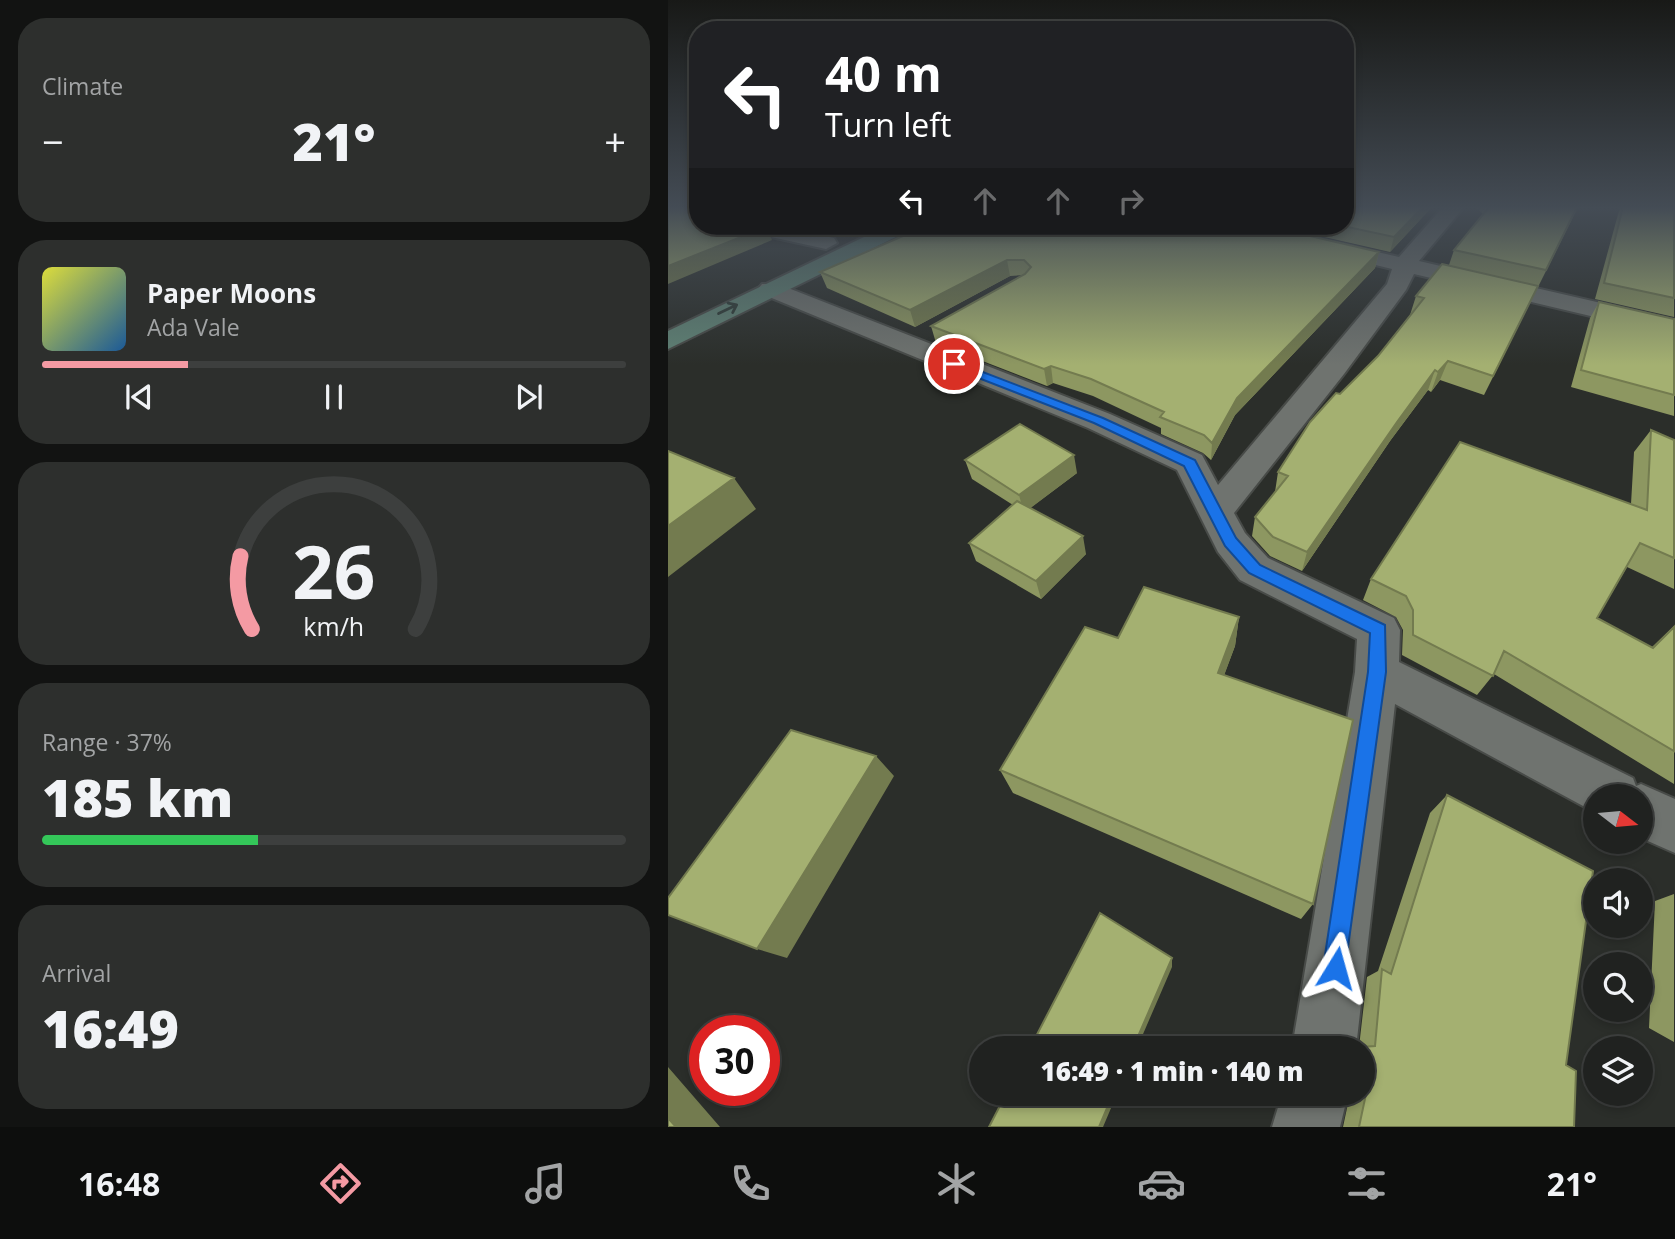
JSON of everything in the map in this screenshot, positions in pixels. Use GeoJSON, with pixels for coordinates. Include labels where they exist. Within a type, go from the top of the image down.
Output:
{"type":"FeatureCollection","features":[{"type":"Feature","properties":{"kind":"main road"},"geometry":{"type":"LineString","coordinates":[[668,341],[798,260]]}},
{"type":"Feature","properties":{"kind":"main road"},"geometry":{"type":"LineString","coordinates":[[761,282],[818,260]]}},
{"type":"Feature","properties":{"kind":"street"},"geometry":{"type":"LineString","coordinates":[[1391,260],[1674,328]]}},
{"type":"Feature","properties":{"kind":"street"},"geometry":{"type":"LineString","coordinates":[[1216,511],[1398,285],[1409,260]]}},
{"type":"Feature","properties":{"kind":"street"},"geometry":{"type":"LineString","coordinates":[[761,282],[906,345],[1099,421],[1190,463],[1231,542],[1254,569],[1379,630],[1377,672],[1326,1036]]}},
{"type":"Feature","properties":{"kind":"street"},"geometry":{"type":"LineString","coordinates":[[906,345],[940,327]]}},
{"type":"Feature","properties":{"kind":"street"},"geometry":{"type":"LineString","coordinates":[[1377,672],[1592,784]]}},
{"type":"Feature","properties":{"kind":"street"},"geometry":{"type":"LineString","coordinates":[[1653,816],[1674,827]]}},
{"type":"Feature","properties":{"kind":"street"},"geometry":{"type":"LineString","coordinates":[[1306,1127],[1312,1106]]}},
{"type":"Feature","properties":{"kind":"building"},"geometry":{"type":"Polygon","coordinates":[[[668,260],[684,260],[668,266],[668,260]]]}},
{"type":"Feature","properties":{"kind":"building"},"geometry":{"type":"Polygon","coordinates":[[[849,260],[1372,260],[1237,398],[1212,443],[1204,435],[1160,417],[1164,412],[1091,379],[1051,366],[1044,369],[931,326],[1025,274],[1031,267],[1024,260],[1007,260],[910,310],[820,272],[849,260]]]}},
{"type":"Feature","properties":{"kind":"building"},"geometry":{"type":"Polygon","coordinates":[[[1498,260],[1551,260],[1546,270],[1498,260]]]}},
{"type":"Feature","properties":{"kind":"building"},"geometry":{"type":"Polygon","coordinates":[[[1610,260],[1674,260],[1674,298],[1604,283],[1610,260]]]}},
{"type":"Feature","properties":{"kind":"building"},"geometry":{"type":"Polygon","coordinates":[[[1442,264],[1538,286],[1493,376],[1448,361],[1438,372],[1435,370],[1307,552],[1273,537],[1255,517],[1288,476],[1278,472],[1310,422],[1336,393],[1340,394],[1378,356],[1424,298],[1416,296],[1442,264]]]}},
{"type":"Feature","properties":{"kind":"building"},"geometry":{"type":"Polygon","coordinates":[[[1599,302],[1674,319],[1674,395],[1581,370],[1599,302]]]}},
{"type":"Feature","properties":{"kind":"building"},"geometry":{"type":"Polygon","coordinates":[[[1020,424],[1074,455],[1019,495],[965,460],[1020,424]]]}},
{"type":"Feature","properties":{"kind":"building"},"geometry":{"type":"Polygon","coordinates":[[[1651,430],[1674,440],[1674,558],[1640,543],[1597,618],[1653,648],[1674,627],[1674,751],[1504,651],[1493,676],[1413,635],[1413,610],[1406,596],[1371,579],[1460,442],[1647,510],[1651,430]]]}},
{"type":"Feature","properties":{"kind":"building"},"geometry":{"type":"Polygon","coordinates":[[[668,451],[734,478],[668,526],[668,451]]]}},
{"type":"Feature","properties":{"kind":"building"},"geometry":{"type":"Polygon","coordinates":[[[1017,501],[1083,536],[1036,581],[969,543],[1017,501]]]}},
{"type":"Feature","properties":{"kind":"building"},"geometry":{"type":"Polygon","coordinates":[[[1144,587],[1239,617],[1218,673],[1353,720],[1313,904],[1000,770],[1085,627],[1118,638],[1144,587]]]}},
{"type":"Feature","properties":{"kind":"building"},"geometry":{"type":"Polygon","coordinates":[[[791,730],[876,756],[757,949],[668,915],[668,898],[791,730]]]}},
{"type":"Feature","properties":{"kind":"building"},"geometry":{"type":"Polygon","coordinates":[[[1447,795],[1587,868],[1583,868],[1584,938],[1566,1065],[1576,1071],[1574,1127],[1359,1127],[1363,1106],[1375,1106],[1375,1046],[1382,969],[1391,974],[1447,795]]]}},
{"type":"Feature","properties":{"kind":"building"},"geometry":{"type":"Polygon","coordinates":[[[1100,913],[1172,958],[1138,1036],[1036,1036],[1100,913]]]}},
{"type":"Feature","properties":{"kind":"building"},"geometry":{"type":"Polygon","coordinates":[[[1000,1106],[1108,1106],[1099,1127],[989,1127],[1000,1106]]]}},
{"type":"Feature","properties":{"kind":"building"},"geometry":{"type":"Polygon","coordinates":[[[668,1118],[676,1127],[668,1127],[668,1118]]]}},
{"type":"Feature","properties":{"kind":"route"},"geometry":{"type":"LineString","coordinates":[[954,364],[1099,421],[1190,463],[1231,542],[1254,569],[1379,630],[1377,672],[1336,968]]}}]}
